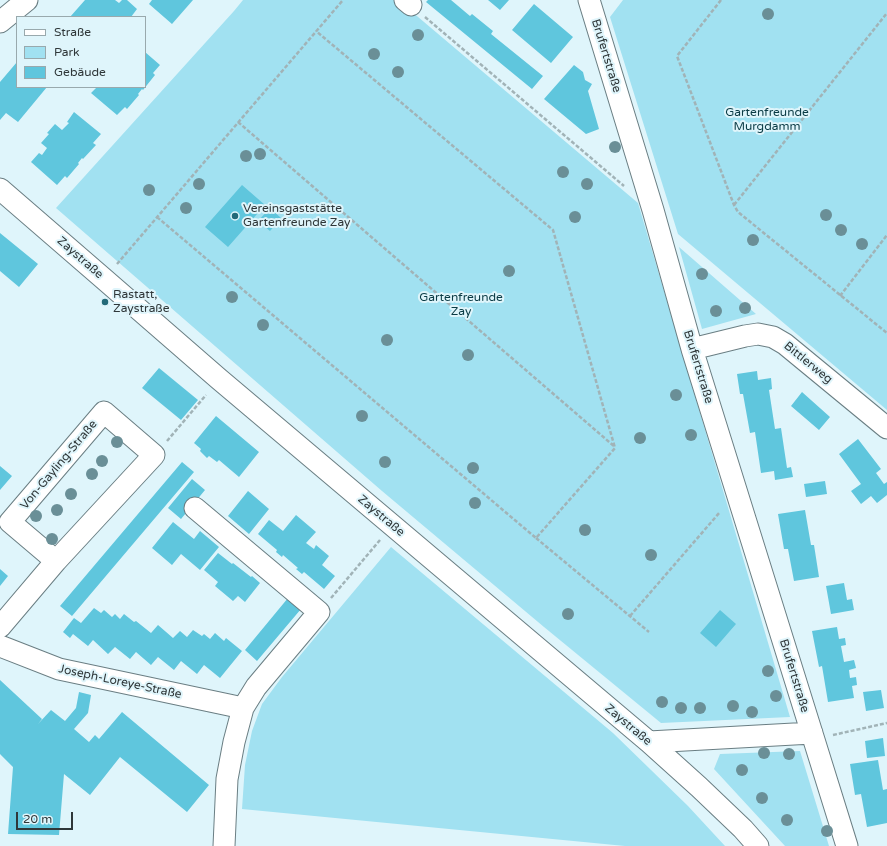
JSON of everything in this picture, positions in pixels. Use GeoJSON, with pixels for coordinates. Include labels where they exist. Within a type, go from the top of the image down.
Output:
{"type":"FeatureCollection","features":[{"type":"Feature","properties":{"kind":"street"},"geometry":{"type":"LineString","coordinates":[[0,22],[27,0]]}},
{"type":"Feature","properties":{"kind":"street","name":"Brufertstraße"},"geometry":{"type":"LineString","coordinates":[[589,0],[692,349],[846,846]]}},
{"type":"Feature","properties":{"kind":"street","name":"Zaystraße"},"geometry":{"type":"LineString","coordinates":[[0,190],[219,379],[649,742],[700,787],[743,829],[758,846]]}},
{"type":"Feature","properties":{"kind":"street","name":"Bittlerweg"},"geometry":{"type":"LineString","coordinates":[[692,349],[758,334],[773,337],[785,344],[887,428]]}},
{"type":"Feature","properties":{"kind":"street","name":"Von-Gayling-Straße"},"geometry":{"type":"LineString","coordinates":[[56,561],[10,522],[104,412],[154,455]]}},
{"type":"Feature","properties":{"kind":"street"},"geometry":{"type":"LineString","coordinates":[[0,627],[56,561],[154,455]]}},
{"type":"Feature","properties":{"kind":"street"},"geometry":{"type":"LineString","coordinates":[[195,508],[319,612],[256,687],[243,708],[234,742],[227,779],[224,846]]}},
{"type":"Feature","properties":{"kind":"street","name":"Joseph-Loreye-Straße"},"geometry":{"type":"LineString","coordinates":[[0,646],[58,669],[243,708]]}},
{"type":"Feature","properties":{"kind":"street"},"geometry":{"type":"LineString","coordinates":[[649,742],[813,736]]}},
{"type":"Feature","properties":{"kind":"path"},"geometry":{"type":"LineString","coordinates":[[126,252],[343,0]]}},
{"type":"Feature","properties":{"kind":"path"},"geometry":{"type":"LineString","coordinates":[[721,0],[677,56],[734,205],[738,212],[887,333]]}},
{"type":"Feature","properties":{"kind":"path"},"geometry":{"type":"LineString","coordinates":[[408,3],[629,190]]}},
{"type":"Feature","properties":{"kind":"path"},"geometry":{"type":"LineString","coordinates":[[734,205],[887,13]]}},
{"type":"Feature","properties":{"kind":"path"},"geometry":{"type":"LineString","coordinates":[[316,31],[553,230],[615,448]]}},
{"type":"Feature","properties":{"kind":"path"},"geometry":{"type":"LineString","coordinates":[[238,122],[615,448]]}},
{"type":"Feature","properties":{"kind":"path"},"geometry":{"type":"LineString","coordinates":[[157,217],[649,632]]}},
{"type":"Feature","properties":{"kind":"path"},"geometry":{"type":"LineString","coordinates":[[840,296],[887,235]]}},
{"type":"Feature","properties":{"kind":"path"},"geometry":{"type":"LineString","coordinates":[[154,455],[219,379]]}},
{"type":"Feature","properties":{"kind":"path"},"geometry":{"type":"LineString","coordinates":[[536,538],[615,448]]}},
{"type":"Feature","properties":{"kind":"path"},"geometry":{"type":"LineString","coordinates":[[630,616],[720,512]]}},
{"type":"Feature","properties":{"kind":"path"},"geometry":{"type":"LineString","coordinates":[[319,612],[392,525]]}},
{"type":"Feature","properties":{"kind":"path"},"geometry":{"type":"LineString","coordinates":[[813,736],[887,723]]}},
{"type":"Feature","properties":{"kind":"green space","name":"Gartenfreunde Zay"},"geometry":{"type":"Polygon","coordinates":[[[243,0],[398,0],[638,203],[790,717],[661,723],[382,491],[56,208],[243,0]]]}},
{"type":"Feature","properties":{"kind":"green space","name":"Gartenfreunde Murgdamm"},"geometry":{"type":"Polygon","coordinates":[[[623,0],[887,0],[887,410],[678,234],[610,17],[623,0]]]}},
{"type":"Feature","properties":{"kind":"green space"},"geometry":{"type":"Polygon","coordinates":[[[679,247],[756,314],[702,329],[679,247]]]}},
{"type":"Feature","properties":{"kind":"green space"},"geometry":{"type":"Polygon","coordinates":[[[391,547],[613,733],[688,806],[725,846],[625,846],[242,809],[245,765],[252,731],[262,704],[282,677],[391,547]]]}},
{"type":"Feature","properties":{"kind":"green space"},"geometry":{"type":"Polygon","coordinates":[[[800,751],[829,846],[785,846],[714,769],[720,754],[800,751]]]}},
{"type":"Feature","properties":{"kind":"building"},"geometry":{"type":"Polygon","coordinates":[[[85,0],[115,0],[119,3],[122,0],[127,0],[137,9],[132,16],[71,16],[85,0]]]}},
{"type":"Feature","properties":{"kind":"building"},"geometry":{"type":"Polygon","coordinates":[[[152,0],[193,0],[172,24],[149,4],[152,0]]]}},
{"type":"Feature","properties":{"kind":"building"},"geometry":{"type":"Polygon","coordinates":[[[428,0],[451,0],[470,16],[472,14],[493,31],[491,34],[543,76],[532,89],[426,2],[428,0]]]}},
{"type":"Feature","properties":{"kind":"building"},"geometry":{"type":"Polygon","coordinates":[[[488,0],[509,0],[500,10],[488,0]]]}},
{"type":"Feature","properties":{"kind":"building"},"geometry":{"type":"Polygon","coordinates":[[[534,4],[573,37],[551,63],[512,30],[534,4]]]}},
{"type":"Feature","properties":{"kind":"building"},"geometry":{"type":"Polygon","coordinates":[[[146,53],[160,65],[153,73],[155,75],[146,86],[146,53]]]}},
{"type":"Feature","properties":{"kind":"building"},"geometry":{"type":"Polygon","coordinates":[[[16,63],[16,88],[46,88],[18,122],[6,113],[0,120],[0,82],[16,63]]]}},
{"type":"Feature","properties":{"kind":"building"},"geometry":{"type":"Polygon","coordinates":[[[574,65],[583,72],[585,80],[592,84],[588,91],[599,129],[586,134],[544,99],[574,65]]]}},
{"type":"Feature","properties":{"kind":"building"},"geometry":{"type":"Polygon","coordinates":[[[96,88],[145,88],[143,90],[142,89],[127,109],[125,107],[117,115],[91,93],[96,88]]]}},
{"type":"Feature","properties":{"kind":"building"},"geometry":{"type":"Polygon","coordinates":[[[74,112],[101,134],[93,143],[96,145],[83,159],[82,158],[67,178],[65,176],[57,185],[31,162],[39,153],[42,155],[47,148],[41,143],[49,134],[47,133],[55,124],[62,130],[69,123],[67,122],[74,112]]]}},
{"type":"Feature","properties":{"kind":"building","name":"Vereinsgaststätte Gartenfreunde Zay"},"geometry":{"type":"Polygon","coordinates":[[[242,185],[265,205],[228,247],[205,227],[242,185]]]}},
{"type":"Feature","properties":{"kind":"building"},"geometry":{"type":"Polygon","coordinates":[[[270,208],[281,218],[270,231],[258,221],[270,208]]]}},
{"type":"Feature","properties":{"kind":"building"},"geometry":{"type":"Polygon","coordinates":[[[0,233],[38,264],[19,287],[0,271],[0,233]]]}},
{"type":"Feature","properties":{"kind":"building"},"geometry":{"type":"Polygon","coordinates":[[[159,368],[198,400],[181,420],[142,388],[159,368]]]}},
{"type":"Feature","properties":{"kind":"building"},"geometry":{"type":"Polygon","coordinates":[[[757,371],[758,380],[771,378],[772,389],[769,390],[775,429],[781,428],[787,468],[791,467],[793,477],[775,480],[774,471],[761,473],[755,432],[750,433],[743,394],[740,394],[737,374],[757,371]]]}},
{"type":"Feature","properties":{"kind":"building"},"geometry":{"type":"Polygon","coordinates":[[[802,392],[830,417],[819,430],[791,406],[802,392]]]}},
{"type":"Feature","properties":{"kind":"building"},"geometry":{"type":"Polygon","coordinates":[[[216,416],[259,452],[239,477],[219,460],[217,462],[209,456],[207,458],[200,451],[201,449],[194,443],[216,416]]]}},
{"type":"Feature","properties":{"kind":"building"},"geometry":{"type":"Polygon","coordinates":[[[858,439],[881,469],[876,473],[884,484],[887,482],[887,495],[877,503],[871,496],[861,504],[851,491],[861,484],[839,454],[858,439]]]}},
{"type":"Feature","properties":{"kind":"building"},"geometry":{"type":"Polygon","coordinates":[[[182,462],[194,472],[72,616],[60,606],[182,462]]]}},
{"type":"Feature","properties":{"kind":"building"},"geometry":{"type":"Polygon","coordinates":[[[0,466],[12,476],[0,490],[0,466]]]}},
{"type":"Feature","properties":{"kind":"building"},"geometry":{"type":"Polygon","coordinates":[[[192,479],[205,490],[181,519],[168,508],[192,479]]]}},
{"type":"Feature","properties":{"kind":"building"},"geometry":{"type":"Polygon","coordinates":[[[825,481],[827,494],[806,497],[804,484],[825,481]]]}},
{"type":"Feature","properties":{"kind":"building"},"geometry":{"type":"Polygon","coordinates":[[[248,491],[269,509],[249,534],[228,516],[248,491]]]}},
{"type":"Feature","properties":{"kind":"building"},"geometry":{"type":"Polygon","coordinates":[[[805,510],[811,545],[814,545],[819,577],[794,581],[788,549],[784,549],[778,514],[805,510]]]}},
{"type":"Feature","properties":{"kind":"building"},"geometry":{"type":"Polygon","coordinates":[[[296,515],[316,532],[306,543],[314,549],[316,545],[329,556],[322,565],[335,576],[324,589],[304,572],[302,574],[296,569],[298,568],[283,555],[282,557],[276,552],[277,550],[258,534],[269,520],[283,531],[296,515]]]}},
{"type":"Feature","properties":{"kind":"building"},"geometry":{"type":"Polygon","coordinates":[[[173,522],[194,539],[200,531],[219,547],[200,570],[181,554],[172,565],[152,548],[173,522]]]}},
{"type":"Feature","properties":{"kind":"building"},"geometry":{"type":"Polygon","coordinates":[[[218,553],[260,583],[245,602],[238,596],[233,601],[215,586],[218,582],[204,570],[218,553]]]}},
{"type":"Feature","properties":{"kind":"building"},"geometry":{"type":"Polygon","coordinates":[[[0,569],[8,576],[0,586],[0,569]]]}},
{"type":"Feature","properties":{"kind":"building"},"geometry":{"type":"Polygon","coordinates":[[[844,583],[847,600],[852,599],[854,610],[831,614],[826,586],[844,583]]]}},
{"type":"Feature","properties":{"kind":"building"},"geometry":{"type":"Polygon","coordinates":[[[288,598],[301,609],[257,661],[245,650],[288,598]]]}},
{"type":"Feature","properties":{"kind":"building"},"geometry":{"type":"Polygon","coordinates":[[[94,608],[101,613],[104,610],[112,617],[115,614],[120,619],[124,614],[151,633],[158,625],[173,638],[180,631],[187,637],[193,630],[202,636],[204,634],[210,639],[215,633],[224,641],[226,638],[242,651],[220,678],[204,665],[197,674],[181,661],[174,670],[158,657],[151,665],[136,652],[130,659],[115,647],[108,654],[93,640],[88,646],[73,634],[70,638],[63,632],[74,618],[81,623],[94,608]]]}},
{"type":"Feature","properties":{"kind":"building"},"geometry":{"type":"Polygon","coordinates":[[[720,610],[736,624],[716,647],[700,633],[720,610]]]}},
{"type":"Feature","properties":{"kind":"building"},"geometry":{"type":"Polygon","coordinates":[[[837,627],[839,639],[845,638],[846,645],[841,646],[844,662],[854,660],[856,668],[849,670],[850,678],[856,677],[857,685],[852,686],[854,698],[828,702],[822,666],[819,667],[812,631],[837,627]]]}},
{"type":"Feature","properties":{"kind":"building"},"geometry":{"type":"Polygon","coordinates":[[[0,680],[42,719],[38,724],[51,710],[65,721],[76,708],[79,692],[91,695],[88,713],[74,729],[89,742],[95,735],[99,739],[122,712],[209,785],[187,812],[120,757],[90,795],[64,774],[59,835],[8,834],[13,767],[0,754],[0,680]]]}},
{"type":"Feature","properties":{"kind":"building"},"geometry":{"type":"Polygon","coordinates":[[[881,690],[884,708],[866,711],[863,692],[881,690]]]}},
{"type":"Feature","properties":{"kind":"building"},"geometry":{"type":"Polygon","coordinates":[[[883,738],[885,756],[867,758],[865,741],[883,738]]]}},
{"type":"Feature","properties":{"kind":"building"},"geometry":{"type":"Polygon","coordinates":[[[878,760],[883,790],[887,789],[887,823],[867,827],[861,794],[855,795],[850,764],[878,760]]]}},
{"type":"Feature","properties":{"kind":"place","name":"Vereinsgaststätte Gartenfreunde Zay"},"geometry":{"type":"Point","coordinates":[235,216]}},
{"type":"Feature","properties":{"kind":"place","name":"Rastatt, Zaystraße"},"geometry":{"type":"Point","coordinates":[105,302]}}]}
